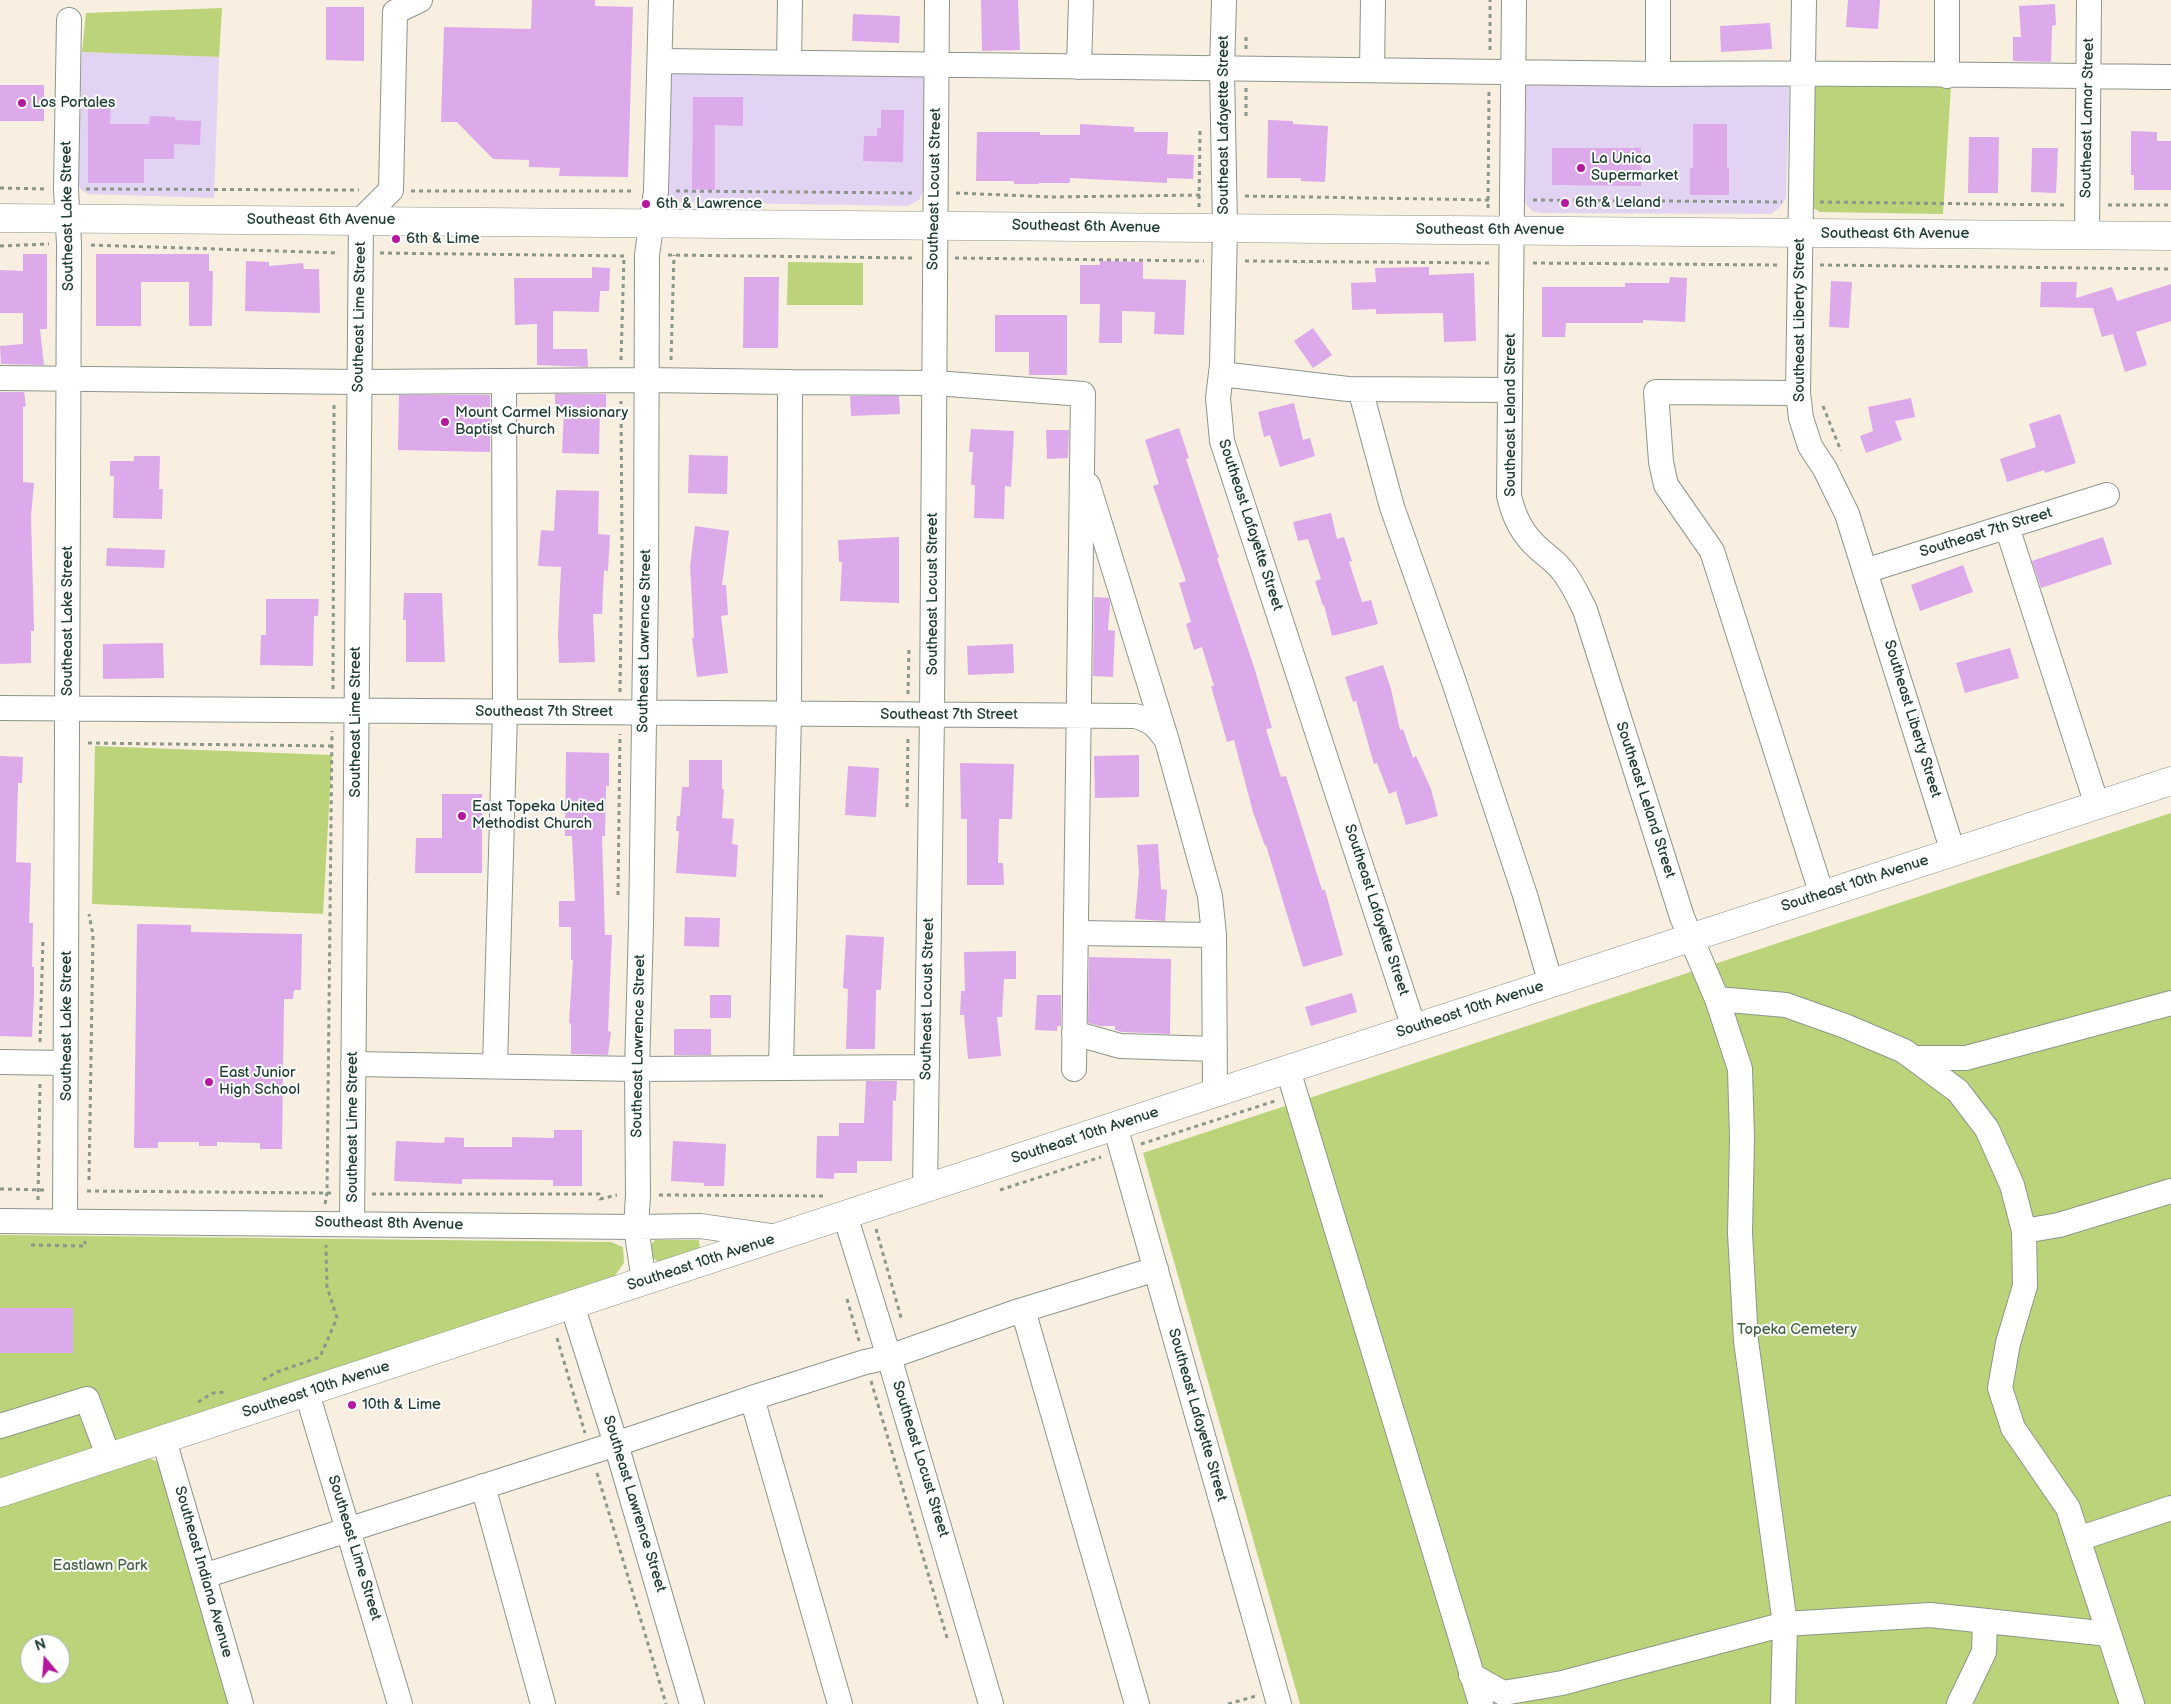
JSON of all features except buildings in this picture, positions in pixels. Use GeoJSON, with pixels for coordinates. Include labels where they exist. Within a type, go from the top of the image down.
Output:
{"type":"FeatureCollection","features":[{"type":"Feature","properties":{"kind":"main road","name":"Southeast 6th Avenue"},"geometry":{"type":"LineString","coordinates":[[0,218],[68,231],[361,220],[2171,236]]}},
{"type":"Feature","properties":{"kind":"main road","name":"Southeast 10th Avenue"},"geometry":{"type":"LineString","coordinates":[[0,1493],[2171,781]]}},
{"type":"Feature","properties":{"kind":"street"},"geometry":{"type":"LineString","coordinates":[[361,220],[391,190],[395,12],[420,0]]}},
{"type":"Feature","properties":{"kind":"street","name":"Southeast Lawrence Street"},"geometry":{"type":"LineString","coordinates":[[644,1282],[636,1227],[638,1195],[637,1069],[641,926],[647,380],[635,256],[651,222],[656,191],[661,0]]}},
{"type":"Feature","properties":{"kind":"street"},"geometry":{"type":"LineString","coordinates":[[789,62],[790,0]]}},
{"type":"Feature","properties":{"kind":"street","name":"Southeast Locust Street"},"geometry":{"type":"LineString","coordinates":[[926,1189],[926,1067],[932,715],[937,0]]}},
{"type":"Feature","properties":{"kind":"street"},"geometry":{"type":"LineString","coordinates":[[1079,67],[1081,0]]}},
{"type":"Feature","properties":{"kind":"street","name":"Southeast Lafayette Street"},"geometry":{"type":"LineString","coordinates":[[1224,0],[1222,70],[1225,227],[1221,374],[1218,398],[1222,441],[1414,1028]]}},
{"type":"Feature","properties":{"kind":"street"},"geometry":{"type":"LineString","coordinates":[[1372,70],[1373,0]]}},
{"type":"Feature","properties":{"kind":"street","name":"Southeast Leland Street"},"geometry":{"type":"LineString","coordinates":[[1514,0],[1513,73],[1500,200],[1511,230],[1509,496],[1513,513],[1528,538],[1549,555],[1562,570],[1575,589],[1585,610],[1690,938],[1717,999],[1740,1070],[1742,1138],[1740,1233],[1746,1341],[1785,1624],[1782,1704]]}},
{"type":"Feature","properties":{"kind":"street"},"geometry":{"type":"LineString","coordinates":[[1658,0],[1658,74]]}},
{"type":"Feature","properties":{"kind":"street","name":"Southeast Liberty Street"},"geometry":{"type":"LineString","coordinates":[[1804,0],[1804,72],[1814,268],[1798,394],[1805,432],[1847,514],[1953,852]]}},
{"type":"Feature","properties":{"kind":"street"},"geometry":{"type":"LineString","coordinates":[[1947,0],[1947,76]]}},
{"type":"Feature","properties":{"kind":"street","name":"Southeast Lamar Street"},"geometry":{"type":"LineString","coordinates":[[2087,236],[2090,0]]}},
{"type":"Feature","properties":{"kind":"street","name":"Southeast Lake Street"},"geometry":{"type":"LineString","coordinates":[[66,1222],[69,378],[66,189],[69,20]]}},
{"type":"Feature","properties":{"kind":"street"},"geometry":{"type":"LineString","coordinates":[[660,61],[1222,70],[1658,74],[1804,72],[1947,76],[2171,77]]}},
{"type":"Feature","properties":{"kind":"street","name":"Southeast Lime Street"},"geometry":{"type":"LineString","coordinates":[[352,1224],[353,1064],[344,711],[359,382],[361,220]]}},
{"type":"Feature","properties":{"kind":"street"},"geometry":{"type":"LineString","coordinates":[[1221,374],[1360,389],[1510,390]]}},
{"type":"Feature","properties":{"kind":"street"},"geometry":{"type":"LineString","coordinates":[[0,378],[359,382],[647,380],[935,383],[1082,394],[1074,1069]]}},
{"type":"Feature","properties":{"kind":"street"},"geometry":{"type":"LineString","coordinates":[[495,1066],[505,712],[504,381]]}},
{"type":"Feature","properties":{"kind":"street"},"geometry":{"type":"LineString","coordinates":[[781,1068],[789,714],[790,382]]}},
{"type":"Feature","properties":{"kind":"street"},"geometry":{"type":"LineString","coordinates":[[1360,389],[1392,507],[1525,895],[1551,984]]}},
{"type":"Feature","properties":{"kind":"street"},"geometry":{"type":"LineString","coordinates":[[1798,394],[1656,392],[1661,462],[1666,486],[1712,552],[1822,895]]}},
{"type":"Feature","properties":{"kind":"street"},"geometry":{"type":"LineString","coordinates":[[1081,463],[1167,741],[1210,896],[1214,935],[1215,1093]]}},
{"type":"Feature","properties":{"kind":"street","name":"Southeast 7th Street"},"geometry":{"type":"LineString","coordinates":[[1865,571],[2107,496]]}},
{"type":"Feature","properties":{"kind":"street"},"geometry":{"type":"LineString","coordinates":[[2007,527],[2097,806]]}},
{"type":"Feature","properties":{"kind":"street","name":"Southeast 7th Street"},"geometry":{"type":"LineString","coordinates":[[0,708],[1135,716],[1145,718],[1158,727],[1167,741]]}},
{"type":"Feature","properties":{"kind":"street"},"geometry":{"type":"LineString","coordinates":[[1076,934],[1214,935]]}},
{"type":"Feature","properties":{"kind":"street"},"geometry":{"type":"LineString","coordinates":[[1717,999],[1786,1005],[1845,1026],[1904,1051],[1958,1091],[1988,1129],[2012,1185],[2024,1231],[2026,1286],[2008,1343],[2000,1388],[2013,1428],[2068,1508],[2132,1704]]}},
{"type":"Feature","properties":{"kind":"street"},"geometry":{"type":"LineString","coordinates":[[1914,1058],[1966,1058],[2171,1003]]}},
{"type":"Feature","properties":{"kind":"street"},"geometry":{"type":"LineString","coordinates":[[1074,1033],[1120,1046],[1215,1049]]}},
{"type":"Feature","properties":{"kind":"street"},"geometry":{"type":"LineString","coordinates":[[0,1062],[66,1063]]}},
{"type":"Feature","properties":{"kind":"street"},"geometry":{"type":"LineString","coordinates":[[353,1064],[637,1069],[926,1067]]}},
{"type":"Feature","properties":{"kind":"street"},"geometry":{"type":"LineString","coordinates":[[1288,1070],[1339,1232],[1481,1704]]}},
{"type":"Feature","properties":{"kind":"street","name":"Southeast Lafayette Street"},"geometry":{"type":"LineString","coordinates":[[1115,1126],[1279,1704]]}},
{"type":"Feature","properties":{"kind":"street"},"geometry":{"type":"LineString","coordinates":[[2024,1231],[2059,1225],[2171,1191]]}},
{"type":"Feature","properties":{"kind":"street","name":"Southeast Locust Street"},"geometry":{"type":"LineString","coordinates":[[845,1215],[889,1357],[991,1704]]}},
{"type":"Feature","properties":{"kind":"street","name":"Southeast 8th Avenue"},"geometry":{"type":"LineString","coordinates":[[0,1221],[700,1226],[778,1237]]}},
{"type":"Feature","properties":{"kind":"street"},"geometry":{"type":"LineString","coordinates":[[204,1576],[590,1450],[616,1444],[752,1398],[865,1362],[889,1357],[1023,1310],[1156,1269]]}},
{"type":"Feature","properties":{"kind":"street","name":"Southeast Lawrence Street"},"geometry":{"type":"LineString","coordinates":[[572,1305],[616,1444],[692,1704]]}},
{"type":"Feature","properties":{"kind":"street"},"geometry":{"type":"LineString","coordinates":[[1023,1310],[1136,1704]]}},
{"type":"Feature","properties":{"kind":"street","name":"Southeast Lime Street"},"geometry":{"type":"LineString","coordinates":[[307,1393],[400,1704]]}},
{"type":"Feature","properties":{"kind":"street"},"geometry":{"type":"LineString","coordinates":[[752,1398],[840,1704]]}},
{"type":"Feature","properties":{"kind":"street"},"geometry":{"type":"LineString","coordinates":[[0,1426],[87,1399],[109,1458]]}},
{"type":"Feature","properties":{"kind":"street","name":"Southeast Indiana Avenue"},"geometry":{"type":"LineString","coordinates":[[164,1440],[242,1704]]}},
{"type":"Feature","properties":{"kind":"street"},"geometry":{"type":"LineString","coordinates":[[483,1486],[543,1704]]}},
{"type":"Feature","properties":{"kind":"street"},"geometry":{"type":"LineString","coordinates":[[2078,1539],[2171,1508]]}},
{"type":"Feature","properties":{"kind":"street"},"geometry":{"type":"LineString","coordinates":[[1471,1675],[1503,1693],[1562,1683],[1785,1624],[1930,1615],[2109,1634]]}},
{"type":"Feature","properties":{"kind":"street"},"geometry":{"type":"LineString","coordinates":[[1959,1704],[1984,1652],[1985,1621]]}},
{"type":"Feature","properties":{"kind":"path"},"geometry":{"type":"LineString","coordinates":[[1490,0],[1490,72],[1500,200]]}},
{"type":"Feature","properties":{"kind":"path"},"geometry":{"type":"LineString","coordinates":[[0,188],[936,193],[1052,197],[1225,196],[2171,206]]}},
{"type":"Feature","properties":{"kind":"path"},"geometry":{"type":"LineString","coordinates":[[1814,268],[1811,202],[1822,192]]}},
{"type":"Feature","properties":{"kind":"path"},"geometry":{"type":"LineString","coordinates":[[1488,208],[1500,200]]}},
{"type":"Feature","properties":{"kind":"path"},"geometry":{"type":"LineString","coordinates":[[0,246],[68,231],[361,253],[1512,263],[1814,268],[2171,269]]}},
{"type":"Feature","properties":{"kind":"path"},"geometry":{"type":"LineString","coordinates":[[620,712],[622,555],[621,380],[635,256]]}},
{"type":"Feature","properties":{"kind":"path"},"geometry":{"type":"LineString","coordinates":[[256,1384],[278,1372],[320,1357],[337,1318],[327,1287],[325,1224],[344,747],[334,381]]}},
{"type":"Feature","properties":{"kind":"path"},"geometry":{"type":"LineString","coordinates":[[1822,405],[1843,458]]}},
{"type":"Feature","properties":{"kind":"path"},"geometry":{"type":"LineString","coordinates":[[68,742],[344,747]]}},
{"type":"Feature","properties":{"kind":"path"},"geometry":{"type":"LineString","coordinates":[[38,1221],[43,933]]}},
{"type":"Feature","properties":{"kind":"path"},"geometry":{"type":"LineString","coordinates":[[0,1189],[66,1190]]}},
{"type":"Feature","properties":{"kind":"path"},"geometry":{"type":"LineString","coordinates":[[846,1298],[950,1647]]}},
{"type":"Feature","properties":{"kind":"path"},"geometry":{"type":"LineString","coordinates":[[557,1338],[666,1704]]}},
{"type":"Feature","properties":{"kind":"path"},"geometry":{"type":"LineString","coordinates":[[192,1406],[213,1393],[232,1392]]}},
{"type":"Feature","properties":{"kind":"path"},"geometry":{"type":"LineString","coordinates":[[1246,1699],[1248,1704]]}},
{"type":"Feature","properties":{"kind":"shaded area"},"geometry":{"type":"Polygon","coordinates":[[[82,52],[219,57],[214,198],[89,194],[81,190],[78,183],[82,52]]]}},
{"type":"Feature","properties":{"kind":"shaded area"},"geometry":{"type":"Polygon","coordinates":[[[669,57],[926,61],[923,190],[919,200],[908,206],[672,202],[666,198],[669,57]]]}},
{"type":"Feature","properties":{"kind":"shaded area"},"geometry":{"type":"Polygon","coordinates":[[[1525,68],[1790,70],[1786,198],[1780,207],[1771,214],[1540,213],[1532,211],[1525,203],[1523,194],[1525,68]]]}},
{"type":"Feature","properties":{"kind":"green space"},"geometry":{"type":"Polygon","coordinates":[[[222,8],[219,57],[82,52],[86,13],[222,8]]]}},
{"type":"Feature","properties":{"kind":"green space"},"geometry":{"type":"Polygon","coordinates":[[[1813,81],[1951,86],[1943,214],[1820,212],[1813,208],[1813,81]]]}},
{"type":"Feature","properties":{"kind":"green space"},"geometry":{"type":"Polygon","coordinates":[[[788,262],[863,263],[863,305],[787,305],[788,262]]]}},
{"type":"Feature","properties":{"kind":"green space"},"geometry":{"type":"Polygon","coordinates":[[[95,746],[332,755],[323,914],[92,904],[95,746]]]}},
{"type":"Feature","properties":{"kind":"green space","name":"Topeka Cemetery"},"geometry":{"type":"Polygon","coordinates":[[[2171,813],[2171,1704],[1300,1704],[1143,1153],[2171,813]]]}},
{"type":"Feature","properties":{"kind":"green space"},"geometry":{"type":"Polygon","coordinates":[[[0,1235],[611,1242],[623,1247],[624,1263],[613,1278],[0,1479],[0,1235]]]}},
{"type":"Feature","properties":{"kind":"green space"},"geometry":{"type":"Polygon","coordinates":[[[655,1240],[699,1240],[700,1249],[659,1262],[650,1256],[649,1247],[655,1240]]]}},
{"type":"Feature","properties":{"kind":"green space","name":"Eastlawn Park"},"geometry":{"type":"Polygon","coordinates":[[[144,1459],[158,1462],[230,1704],[0,1704],[0,1506],[144,1459]]]}},
{"type":"Feature","properties":{"kind":"place","name":"Los Portales"},"geometry":{"type":"Point","coordinates":[22,103]}},
{"type":"Feature","properties":{"kind":"place","name":"La Unica Supermarket"},"geometry":{"type":"Point","coordinates":[1581,168]}},
{"type":"Feature","properties":{"kind":"place","name":"6th & Leland"},"geometry":{"type":"Point","coordinates":[1565,203]}},
{"type":"Feature","properties":{"kind":"place","name":"6th & Lawrence"},"geometry":{"type":"Point","coordinates":[646,204]}},
{"type":"Feature","properties":{"kind":"place","name":"6th & Lime"},"geometry":{"type":"Point","coordinates":[396,239]}},
{"type":"Feature","properties":{"kind":"place","name":"Mount Carmel Missionary Baptist Church"},"geometry":{"type":"Point","coordinates":[445,422]}},
{"type":"Feature","properties":{"kind":"place","name":"East Topeka United Methodist Church"},"geometry":{"type":"Point","coordinates":[462,816]}},
{"type":"Feature","properties":{"kind":"place","name":"East Junior High School"},"geometry":{"type":"Point","coordinates":[209,1082]}},
{"type":"Feature","properties":{"kind":"place","name":"10th & Lime"},"geometry":{"type":"Point","coordinates":[352,1405]}}]}
